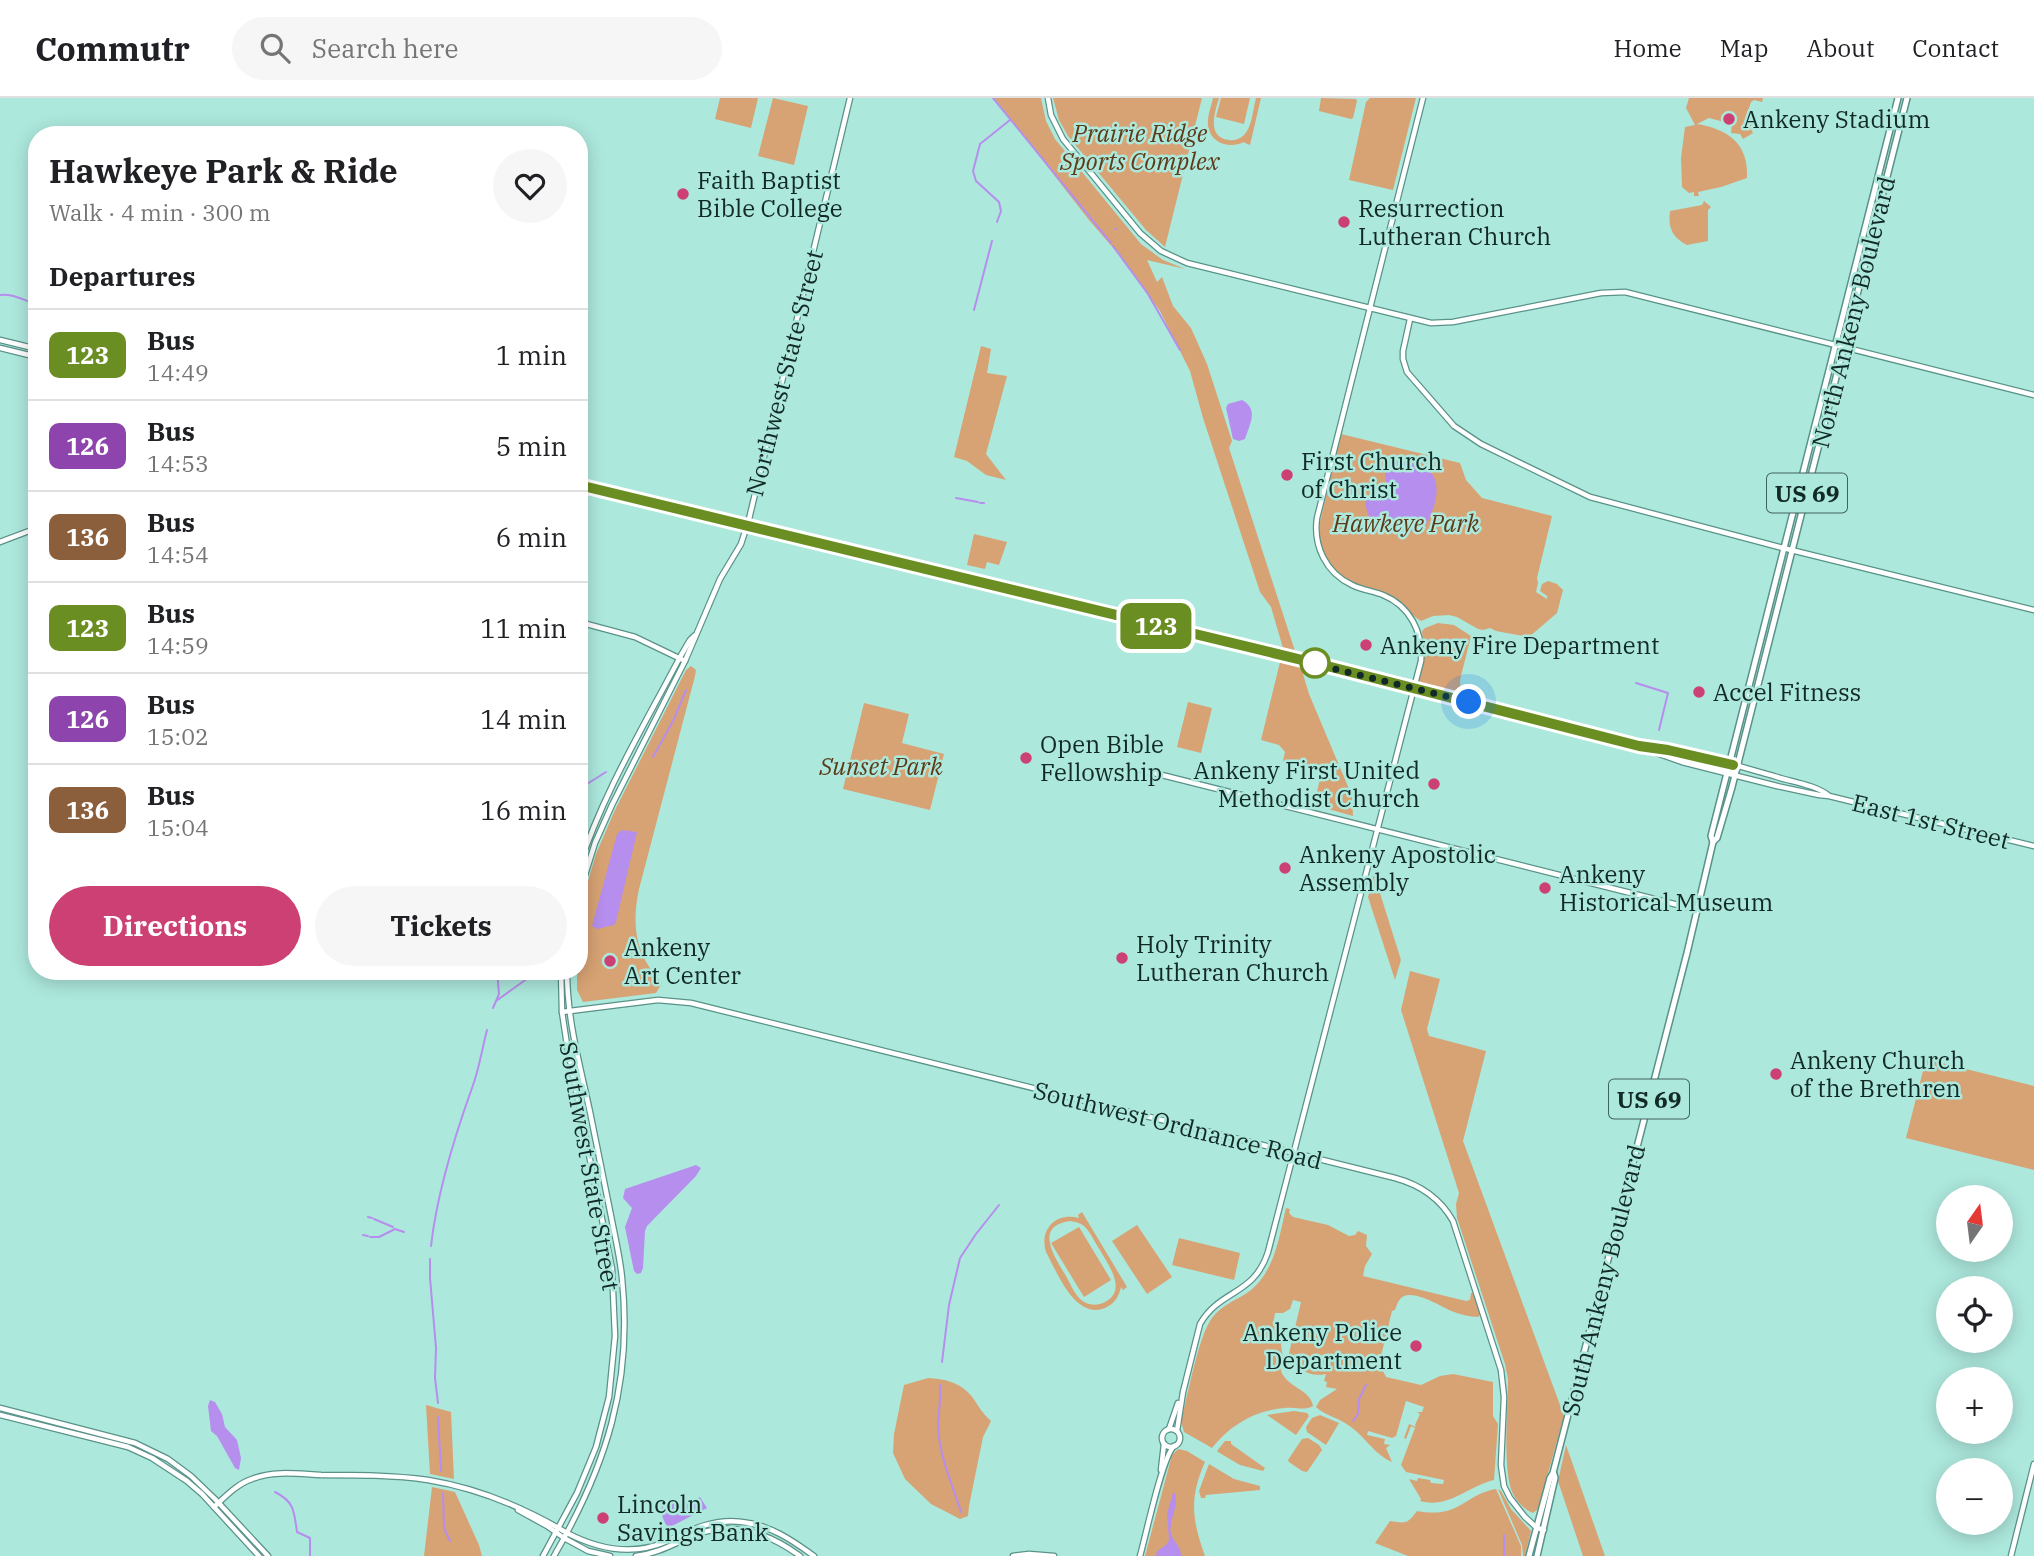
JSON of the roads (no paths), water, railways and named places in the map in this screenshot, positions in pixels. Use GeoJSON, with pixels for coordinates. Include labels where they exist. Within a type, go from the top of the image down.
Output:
{"type":"FeatureCollection","features":[{"type":"Feature","properties":{"kind":"main road","name":"North Ankeny Boulevard"},"geometry":{"type":"LineString","coordinates":[[1732,770],[1840,346],[1898,98]]}},
{"type":"Feature","properties":{"kind":"main road","name":"North Ankeny Boulevard"},"geometry":{"type":"LineString","coordinates":[[1840,346],[1907,98]]}},
{"type":"Feature","properties":{"kind":"main road","name":"South Ankeny Boulevard"},"geometry":{"type":"LineString","coordinates":[[1529,1556],[1553,1473],[1698,910],[1713,842],[1711,835],[1732,770]]}},
{"type":"Feature","properties":{"kind":"main road","name":"South Ankeny Boulevard"},"geometry":{"type":"LineString","coordinates":[[1537,1556],[1555,1478],[1553,1473]]}},
{"type":"Feature","properties":{"kind":"street","name":"Northwest State Street"},"geometry":{"type":"LineString","coordinates":[[747,525],[850,98]]}},
{"type":"Feature","properties":{"kind":"street"},"geometry":{"type":"LineString","coordinates":[[1048,98],[1051,115],[1063,139],[1140,233],[1161,251],[1187,263],[1431,323],[1618,292],[2034,395]]}},
{"type":"Feature","properties":{"kind":"street"},"geometry":{"type":"LineString","coordinates":[[1140,1556],[1160,1478],[1169,1452],[1179,1441],[1177,1432],[1183,1392],[1196,1337],[1203,1320],[1220,1301],[1249,1284],[1265,1261],[1421,661],[1417,628],[1410,616],[1393,600],[1355,587],[1337,575],[1323,558],[1317,542],[1317,518],[1423,98]]}},
{"type":"Feature","properties":{"kind":"street"},"geometry":{"type":"LineString","coordinates":[[1410,318],[1404,345],[1404,364],[1413,380],[1454,426],[1474,440],[1590,497],[2034,610]]}},
{"type":"Feature","properties":{"kind":"street"},"geometry":{"type":"LineString","coordinates":[[0,340],[28,347]]}},
{"type":"Feature","properties":{"kind":"street"},"geometry":{"type":"LineString","coordinates":[[0,348],[28,355]]}},
{"type":"Feature","properties":{"kind":"street"},"geometry":{"type":"LineString","coordinates":[[588,487],[1413,688],[1639,746],[1682,762],[1732,770]]}},
{"type":"Feature","properties":{"kind":"street"},"geometry":{"type":"LineString","coordinates":[[588,866],[609,811],[685,661],[725,569],[741,544],[747,525]]}},
{"type":"Feature","properties":{"kind":"street"},"geometry":{"type":"LineString","coordinates":[[0,542],[28,531]]}},
{"type":"Feature","properties":{"kind":"street"},"geometry":{"type":"LineString","coordinates":[[588,624],[635,637],[685,661]]}},
{"type":"Feature","properties":{"kind":"street"},"geometry":{"type":"LineString","coordinates":[[588,844],[603,806],[680,657],[695,635]]}},
{"type":"Feature","properties":{"kind":"street"},"geometry":{"type":"LineString","coordinates":[[1639,746],[1668,750],[1732,770]]}},
{"type":"Feature","properties":{"kind":"street"},"geometry":{"type":"LineString","coordinates":[[1142,770],[1698,910]]}},
{"type":"Feature","properties":{"kind":"street","name":"East 1st Street"},"geometry":{"type":"LineString","coordinates":[[1732,770],[1814,788],[1829,796]]}},
{"type":"Feature","properties":{"kind":"street","name":"East 1st Street"},"geometry":{"type":"LineString","coordinates":[[1732,770],[1799,791],[2034,846]]}},
{"type":"Feature","properties":{"kind":"street","name":"Southwest State Street"},"geometry":{"type":"LineString","coordinates":[[544,1556],[586,1474],[602,1426],[612,1376],[616,1317],[612,1269],[562,1012],[561,980]]}},
{"type":"Feature","properties":{"kind":"street","name":"Southwest State Street"},"geometry":{"type":"LineString","coordinates":[[554,1556],[594,1480],[608,1439],[618,1399],[625,1338],[619,1258],[578,1060],[569,1011],[567,980]]}},
{"type":"Feature","properties":{"kind":"street","name":"Southwest Ordnance Road"},"geometry":{"type":"LineString","coordinates":[[562,1012],[658,1000],[691,1003],[1411,1183],[1435,1197],[1449,1215],[1458,1234],[1502,1376],[1502,1479],[1514,1504],[1537,1528]]}},
{"type":"Feature","properties":{"kind":"street"},"geometry":{"type":"LineString","coordinates":[[1160,1478],[1163,1435],[1169,1429],[1183,1392]]}},
{"type":"Feature","properties":{"kind":"street"},"geometry":{"type":"LineString","coordinates":[[0,1408],[135,1443],[168,1459],[191,1476],[219,1503],[268,1556]]}},
{"type":"Feature","properties":{"kind":"street"},"geometry":{"type":"LineString","coordinates":[[0,1415],[132,1448],[162,1463],[202,1494],[258,1556]]}},
{"type":"Feature","properties":{"kind":"street"},"geometry":{"type":"LineString","coordinates":[[1169,1429],[1177,1432]]}},
{"type":"Feature","properties":{"kind":"street"},"geometry":{"type":"LineString","coordinates":[[1164,1443],[1174,1446]]}},
{"type":"Feature","properties":{"kind":"street"},"geometry":{"type":"LineString","coordinates":[[2011,1556],[2034,1464]]}},
{"type":"Feature","properties":{"kind":"street"},"geometry":{"type":"LineString","coordinates":[[214,1507],[237,1487],[254,1478],[275,1474],[372,1475],[428,1480],[454,1486],[532,1513],[588,1551],[610,1556]]}},
{"type":"Feature","properties":{"kind":"street"},"geometry":{"type":"LineString","coordinates":[[566,1535],[597,1546],[628,1550],[656,1545],[688,1530],[713,1523],[742,1522],[773,1530],[814,1556]]}},
{"type":"Feature","properties":{"kind":"street"},"geometry":{"type":"LineString","coordinates":[[1537,1528],[1544,1530]]}},
{"type":"Feature","properties":{"kind":"street"},"geometry":{"type":"LineString","coordinates":[[636,1556],[663,1550],[698,1534],[733,1529],[762,1534],[800,1556]]}},
{"type":"Feature","properties":{"kind":"street"},"geometry":{"type":"LineString","coordinates":[[1013,1556],[1054,1556]]}},
{"type":"Feature","properties":{"kind":"waterway"},"geometry":{"type":"LineString","coordinates":[[993,98],[1111,243]]}},
{"type":"Feature","properties":{"kind":"waterway"},"geometry":{"type":"LineString","coordinates":[[997,222],[1001,211],[999,202],[976,181],[973,171],[980,144],[1010,120]]}},
{"type":"Feature","properties":{"kind":"waterway"},"geometry":{"type":"LineString","coordinates":[[974,310],[992,241]]}},
{"type":"Feature","properties":{"kind":"waterway"},"geometry":{"type":"LineString","coordinates":[[1113,246],[1148,294],[1180,350]]}},
{"type":"Feature","properties":{"kind":"waterway"},"geometry":{"type":"LineString","coordinates":[[0,295],[28,301]]}},
{"type":"Feature","properties":{"kind":"waterway"},"geometry":{"type":"LineString","coordinates":[[956,498],[978,502]]}},
{"type":"Feature","properties":{"kind":"waterway"},"geometry":{"type":"LineString","coordinates":[[1636,683],[1668,693],[1659,730]]}},
{"type":"Feature","properties":{"kind":"waterway"},"geometry":{"type":"LineString","coordinates":[[653,757],[686,690]]}},
{"type":"Feature","properties":{"kind":"waterway"},"geometry":{"type":"LineString","coordinates":[[588,783],[606,772]]}},
{"type":"Feature","properties":{"kind":"waterway"},"geometry":{"type":"LineString","coordinates":[[493,1008],[499,994],[498,980]]}},
{"type":"Feature","properties":{"kind":"waterway"},"geometry":{"type":"LineString","coordinates":[[496,1001],[525,980]]}},
{"type":"Feature","properties":{"kind":"waterway"},"geometry":{"type":"LineString","coordinates":[[431,1246],[447,1166],[477,1074],[487,1030]]}},
{"type":"Feature","properties":{"kind":"waterway"},"geometry":{"type":"LineString","coordinates":[[942,1362],[949,1305],[960,1258],[999,1205]]}},
{"type":"Feature","properties":{"kind":"waterway"},"geometry":{"type":"LineString","coordinates":[[368,1217],[372,1218]]}},
{"type":"Feature","properties":{"kind":"waterway"},"geometry":{"type":"LineString","coordinates":[[374,1219],[393,1227]]}},
{"type":"Feature","properties":{"kind":"waterway"},"geometry":{"type":"LineString","coordinates":[[370,1237],[379,1237],[395,1229],[404,1232]]}},
{"type":"Feature","properties":{"kind":"waterway"},"geometry":{"type":"LineString","coordinates":[[363,1235],[368,1236]]}},
{"type":"Feature","properties":{"kind":"waterway"},"geometry":{"type":"LineString","coordinates":[[430,1259],[438,1403]]}},
{"type":"Feature","properties":{"kind":"waterway"},"geometry":{"type":"LineString","coordinates":[[940,1385],[940,1446],[961,1512]]}},
{"type":"Feature","properties":{"kind":"waterway"},"geometry":{"type":"LineString","coordinates":[[1353,1421],[1358,1414],[1359,1399],[1366,1385]]}},
{"type":"Feature","properties":{"kind":"waterway"},"geometry":{"type":"LineString","coordinates":[[438,1417],[441,1471]]}},
{"type":"Feature","properties":{"kind":"waterway"},"geometry":{"type":"LineString","coordinates":[[275,1492],[290,1504],[297,1532],[310,1538],[310,1556]]}},
{"type":"Feature","properties":{"kind":"waterway"},"geometry":{"type":"LineString","coordinates":[[443,1493],[444,1528],[450,1541]]}},
{"type":"Feature","properties":{"kind":"waterway"},"geometry":{"type":"LineString","coordinates":[[1504,1535],[1504,1556]]}},
{"type":"Feature","properties":{"kind":"place","name":"Ankeny Stadium"},"geometry":{"type":"Point","coordinates":[1729,119]}},
{"type":"Feature","properties":{"kind":"place","name":"Faith Baptist Bible College"},"geometry":{"type":"Point","coordinates":[683,194]}},
{"type":"Feature","properties":{"kind":"place","name":"Resurrection Lutheran Church"},"geometry":{"type":"Point","coordinates":[1344,222]}},
{"type":"Feature","properties":{"kind":"place","name":"First Church of Christ"},"geometry":{"type":"Point","coordinates":[1287,475]}},
{"type":"Feature","properties":{"kind":"place","name":"Ankeny Fire Department"},"geometry":{"type":"Point","coordinates":[1366,645]}},
{"type":"Feature","properties":{"kind":"place","name":"Accel Fitness"},"geometry":{"type":"Point","coordinates":[1699,692]}},
{"type":"Feature","properties":{"kind":"place","name":"Open Bible Fellowship"},"geometry":{"type":"Point","coordinates":[1026,758]}},
{"type":"Feature","properties":{"kind":"place","name":"Ankeny First United Methodist Church"},"geometry":{"type":"Point","coordinates":[1434,784]}},
{"type":"Feature","properties":{"kind":"place","name":"Ankeny Apostolic Assembly"},"geometry":{"type":"Point","coordinates":[1285,868]}},
{"type":"Feature","properties":{"kind":"place","name":"Ankeny Historical Museum"},"geometry":{"type":"Point","coordinates":[1545,888]}},
{"type":"Feature","properties":{"kind":"place","name":"Holy Trinity Lutheran Church"},"geometry":{"type":"Point","coordinates":[1122,958]}},
{"type":"Feature","properties":{"kind":"place","name":"Ankeny Art Center"},"geometry":{"type":"Point","coordinates":[610,961]}},
{"type":"Feature","properties":{"kind":"place","name":"Ankeny Church of the Brethren"},"geometry":{"type":"Point","coordinates":[1776,1074]}},
{"type":"Feature","properties":{"kind":"place","name":"Ankeny Police Department"},"geometry":{"type":"Point","coordinates":[1416,1346]}},
{"type":"Feature","properties":{"kind":"place","name":"Lincoln Savings Bank"},"geometry":{"type":"Point","coordinates":[603,1518]}},
{"type":"Feature","properties":{"kind":"park label","name":"Prairie Ridge Sports Complex"},"geometry":{"type":"Point","coordinates":[1140,147]}},
{"type":"Feature","properties":{"kind":"park label","name":"Hawkeye Park"},"geometry":{"type":"Point","coordinates":[1406,523]}},
{"type":"Feature","properties":{"kind":"park label","name":"Sunset Park"},"geometry":{"type":"Point","coordinates":[881,766]}}]}
